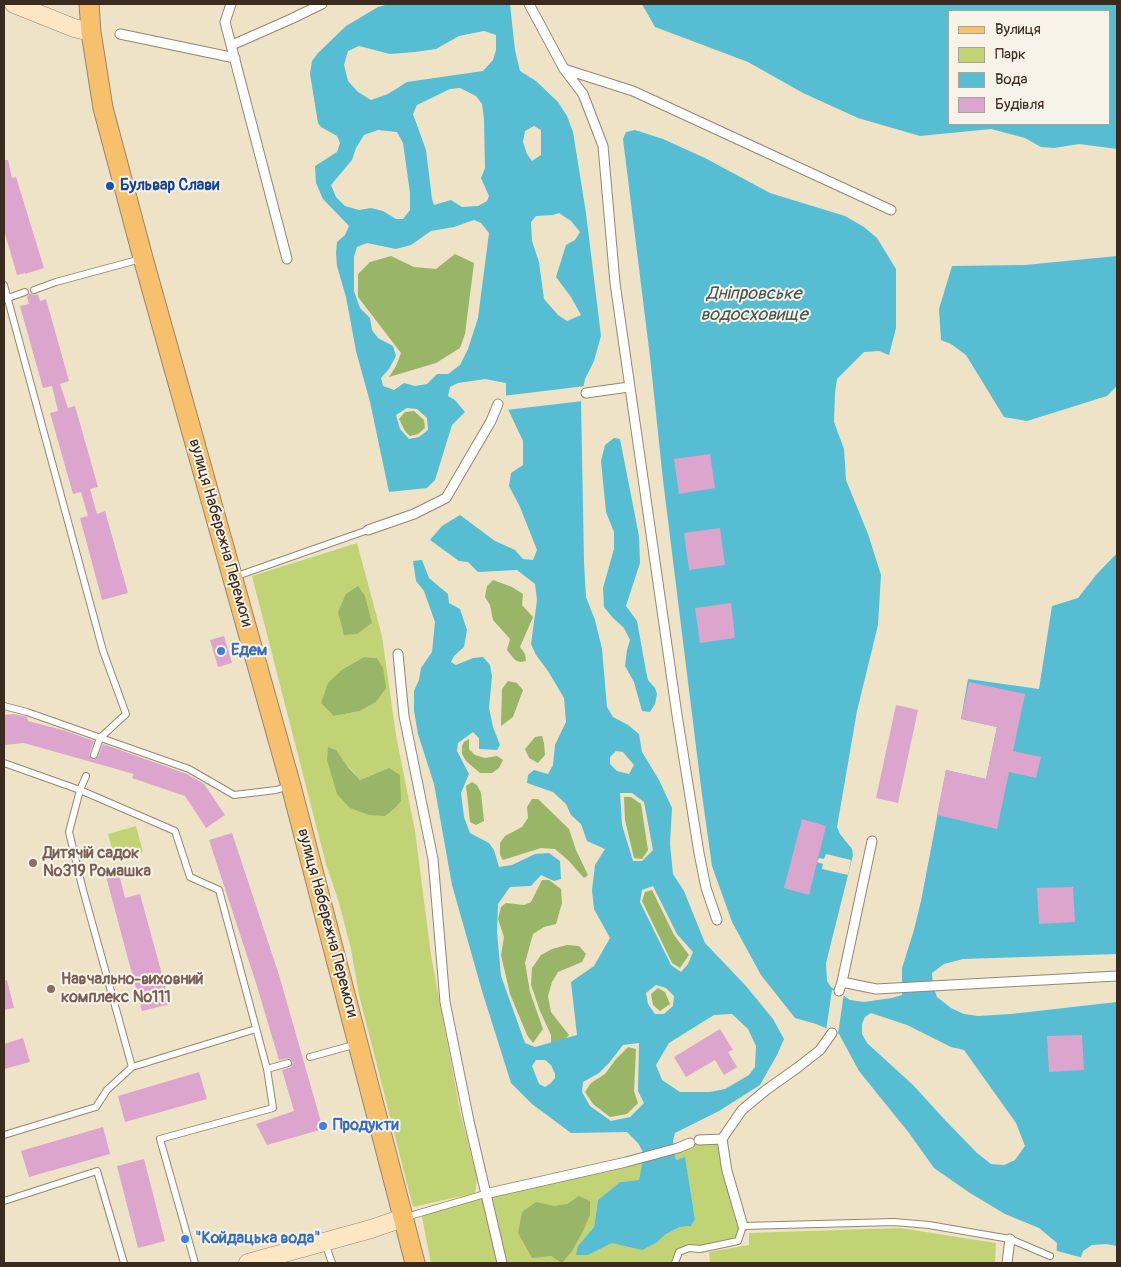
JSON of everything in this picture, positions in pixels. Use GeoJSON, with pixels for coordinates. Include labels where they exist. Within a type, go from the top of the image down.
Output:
{"type":"FeatureCollection","features":[{"type":"Feature","properties":{"kind":"main road"},"geometry":{"type":"LineString","coordinates":[[14,4],[74,28],[91,32]]}},
{"type":"Feature","properties":{"kind":"main road","name":"вулиця Набережна Перемоги"},"geometry":{"type":"LineString","coordinates":[[89,4],[91,32],[103,108],[143,258],[291,786],[415,1263]]}},
{"type":"Feature","properties":{"kind":"main road"},"geometry":{"type":"LineString","coordinates":[[248,1263],[277,1258],[403,1218]]}},
{"type":"Feature","properties":{"kind":"street"},"geometry":{"type":"LineString","coordinates":[[231,4],[225,22],[287,259]]}},
{"type":"Feature","properties":{"kind":"street"},"geometry":{"type":"LineString","coordinates":[[232,45],[292,20],[321,4]]}},
{"type":"Feature","properties":{"kind":"street"},"geometry":{"type":"LineString","coordinates":[[529,4],[564,69],[583,94],[603,146],[609,234],[629,387],[677,715],[697,843],[706,888],[718,920]]}},
{"type":"Feature","properties":{"kind":"street"},"geometry":{"type":"LineString","coordinates":[[120,34],[235,58]]}},
{"type":"Feature","properties":{"kind":"street"},"geometry":{"type":"LineString","coordinates":[[564,69],[633,91],[891,210]]}},
{"type":"Feature","properties":{"kind":"street"},"geometry":{"type":"LineString","coordinates":[[586,394],[629,387]]}},
{"type":"Feature","properties":{"kind":"street"},"geometry":{"type":"LineString","coordinates":[[368,530],[414,514],[446,498],[491,421],[498,404]]}},
{"type":"Feature","properties":{"kind":"street"},"geometry":{"type":"LineString","coordinates":[[398,654],[404,716],[432,858],[445,1002],[485,1194],[502,1263]]}},
{"type":"Feature","properties":{"kind":"street"},"geometry":{"type":"LineString","coordinates":[[872,841],[840,986],[876,989],[1117,976]]}},
{"type":"Feature","properties":{"kind":"street"},"geometry":{"type":"LineString","coordinates":[[742,1226],[727,1171],[722,1140],[742,1110],[820,1050],[832,1033]]}},
{"type":"Feature","properties":{"kind":"street"},"geometry":{"type":"LineString","coordinates":[[485,1194],[626,1162],[694,1142],[722,1140]]}},
{"type":"Feature","properties":{"kind":"street"},"geometry":{"type":"LineString","coordinates":[[1006,1263],[1010,1239]]}},
{"type":"Feature","properties":{"kind":"lane"},"geometry":{"type":"LineString","coordinates":[[34,290],[143,258]]}},
{"type":"Feature","properties":{"kind":"lane"},"geometry":{"type":"LineString","coordinates":[[4,285],[6,299],[93,617],[126,714],[100,738],[94,755]]}},
{"type":"Feature","properties":{"kind":"lane"},"geometry":{"type":"LineString","coordinates":[[6,299],[25,292]]}},
{"type":"Feature","properties":{"kind":"lane"},"geometry":{"type":"LineString","coordinates":[[233,577],[368,530]]}},
{"type":"Feature","properties":{"kind":"lane"},"geometry":{"type":"LineString","coordinates":[[4,706],[27,712],[189,769],[234,795],[276,790],[291,786]]}},
{"type":"Feature","properties":{"kind":"lane"},"geometry":{"type":"LineString","coordinates":[[4,763],[80,790],[175,831],[190,877],[219,890],[267,1069],[273,1108],[160,1139],[195,1263]]}},
{"type":"Feature","properties":{"kind":"lane"},"geometry":{"type":"LineString","coordinates":[[86,776],[80,790],[69,832],[132,1067]]}},
{"type":"Feature","properties":{"kind":"lane"},"geometry":{"type":"LineString","coordinates":[[4,1135],[96,1107],[107,1090],[132,1067],[256,1029]]}},
{"type":"Feature","properties":{"kind":"lane"},"geometry":{"type":"LineString","coordinates":[[310,1057],[358,1044]]}},
{"type":"Feature","properties":{"kind":"lane"},"geometry":{"type":"LineString","coordinates":[[267,1069],[288,1063]]}},
{"type":"Feature","properties":{"kind":"lane"},"geometry":{"type":"LineString","coordinates":[[4,1201],[97,1171],[124,1263]]}},
{"type":"Feature","properties":{"kind":"lane"},"geometry":{"type":"LineString","coordinates":[[403,1218],[485,1194]]}},
{"type":"Feature","properties":{"kind":"lane"},"geometry":{"type":"LineString","coordinates":[[675,1263],[679,1252],[689,1248],[700,1249],[738,1241],[742,1226],[894,1222],[929,1225],[1010,1239],[1050,1256]]}},
{"type":"Feature","properties":{"kind":"lane"},"geometry":{"type":"LineString","coordinates":[[325,1242],[332,1263]]}},
{"type":"Feature","properties":{"kind":"green space"},"geometry":{"type":"Polygon","coordinates":[[[455,254],[474,263],[465,334],[460,348],[436,363],[389,377],[401,353],[358,297],[358,274],[370,262],[391,256],[414,267],[436,269],[455,254]]]}},
{"type":"Feature","properties":{"kind":"green space"},"geometry":{"type":"Polygon","coordinates":[[[414,411],[424,420],[425,428],[418,434],[410,436],[399,419],[405,412],[414,411]]]}},
{"type":"Feature","properties":{"kind":"green space"},"geometry":{"type":"Polygon","coordinates":[[[357,543],[382,636],[396,735],[415,831],[431,955],[460,1111],[477,1179],[475,1193],[413,1207],[359,995],[351,949],[326,864],[252,576],[357,543]],[[364,657],[343,669],[334,716],[360,711],[376,702],[377,658],[364,657]],[[348,766],[337,794],[389,768],[360,780],[348,766]]]}},
{"type":"Feature","properties":{"kind":"green space"},"geometry":{"type":"Polygon","coordinates":[[[493,580],[512,587],[523,594],[522,605],[533,617],[520,647],[525,654],[526,661],[520,662],[515,660],[507,650],[510,639],[493,620],[490,605],[485,597],[487,586],[493,580]]]}},
{"type":"Feature","properties":{"kind":"green space"},"geometry":{"type":"Polygon","coordinates":[[[358,586],[365,596],[372,623],[357,634],[344,635],[338,612],[346,594],[358,586]]]}},
{"type":"Feature","properties":{"kind":"green space"},"geometry":{"type":"Polygon","coordinates":[[[364,657],[377,658],[383,668],[386,688],[376,702],[360,711],[334,716],[321,703],[328,683],[343,669],[364,657]]]}},
{"type":"Feature","properties":{"kind":"green space"},"geometry":{"type":"Polygon","coordinates":[[[508,681],[517,683],[523,690],[513,717],[501,726],[502,689],[508,681]]]}},
{"type":"Feature","properties":{"kind":"green space"},"geometry":{"type":"Polygon","coordinates":[[[542,736],[545,755],[538,763],[529,758],[525,749],[535,737],[542,736]]]}},
{"type":"Feature","properties":{"kind":"green space"},"geometry":{"type":"Polygon","coordinates":[[[469,739],[469,749],[475,755],[485,758],[497,756],[503,760],[499,768],[492,773],[480,773],[466,761],[462,754],[462,746],[469,739]]]}},
{"type":"Feature","properties":{"kind":"green space"},"geometry":{"type":"Polygon","coordinates":[[[328,747],[336,750],[360,780],[389,768],[400,775],[401,801],[385,816],[369,815],[350,808],[337,794],[327,760],[328,747]]]}},
{"type":"Feature","properties":{"kind":"green space"},"geometry":{"type":"Polygon","coordinates":[[[472,782],[477,785],[481,793],[484,821],[476,825],[470,822],[466,786],[472,782]]]}},
{"type":"Feature","properties":{"kind":"green space"},"geometry":{"type":"Polygon","coordinates":[[[624,797],[631,797],[641,804],[648,850],[642,859],[634,858],[625,820],[624,797]]]}},
{"type":"Feature","properties":{"kind":"green space"},"geometry":{"type":"Polygon","coordinates":[[[532,799],[538,799],[569,829],[576,850],[588,875],[584,878],[555,849],[541,848],[503,860],[500,855],[500,843],[505,836],[522,827],[528,818],[527,807],[532,799]]]}},
{"type":"Feature","properties":{"kind":"green space"},"geometry":{"type":"Polygon","coordinates":[[[136,826],[143,852],[115,859],[108,834],[136,826]]]}},
{"type":"Feature","properties":{"kind":"green space"},"geometry":{"type":"Polygon","coordinates":[[[542,880],[549,880],[561,889],[562,903],[556,924],[544,927],[533,934],[525,963],[530,992],[543,1029],[533,1043],[527,1035],[510,994],[501,955],[504,937],[498,919],[501,907],[506,903],[524,905],[531,902],[542,880]]]}},
{"type":"Feature","properties":{"kind":"green space"},"geometry":{"type":"Polygon","coordinates":[[[652,890],[674,935],[689,955],[680,968],[672,963],[642,901],[645,892],[652,890]]]}},
{"type":"Feature","properties":{"kind":"green space"},"geometry":{"type":"Polygon","coordinates":[[[567,945],[579,946],[586,954],[582,962],[558,972],[552,982],[548,996],[551,1012],[569,1035],[562,1042],[551,1044],[551,1035],[531,985],[532,968],[541,955],[552,949],[567,945]]]}},
{"type":"Feature","properties":{"kind":"green space"},"geometry":{"type":"Polygon","coordinates":[[[658,988],[665,992],[670,1004],[660,1011],[653,1005],[651,994],[658,988]]]}},
{"type":"Feature","properties":{"kind":"green space"},"geometry":{"type":"Polygon","coordinates":[[[628,1047],[636,1049],[634,1091],[638,1103],[627,1114],[610,1117],[593,1104],[585,1092],[591,1083],[605,1074],[628,1047]]]}},
{"type":"Feature","properties":{"kind":"green space"},"geometry":{"type":"Polygon","coordinates":[[[702,1139],[722,1139],[743,1226],[738,1241],[689,1248],[672,1262],[662,1263],[431,1263],[421,1212],[644,1157],[639,1180],[620,1182],[598,1200],[594,1227],[578,1246],[588,1255],[612,1243],[656,1243],[666,1234],[680,1227],[691,1226],[695,1219],[685,1158],[676,1160],[674,1149],[702,1139]]]}},
{"type":"Feature","properties":{"kind":"green space"},"geometry":{"type":"Polygon","coordinates":[[[579,1196],[590,1201],[590,1215],[572,1251],[562,1263],[551,1256],[532,1258],[518,1233],[522,1212],[536,1202],[554,1206],[567,1204],[579,1196]]]}},
{"type":"Feature","properties":{"kind":"green space"},"geometry":{"type":"Polygon","coordinates":[[[900,1228],[996,1243],[995,1263],[710,1263],[709,1252],[749,1245],[749,1233],[900,1228]]]}},
{"type":"Feature","properties":{"kind":"water"},"geometry":{"type":"Polygon","coordinates":[[[389,4],[510,4],[515,50],[520,71],[536,81],[558,102],[567,116],[573,132],[586,213],[601,336],[594,361],[585,379],[581,400],[586,597],[595,620],[602,649],[607,707],[613,717],[628,725],[639,734],[642,752],[659,780],[672,808],[670,844],[673,874],[684,891],[705,943],[746,986],[773,1019],[784,1039],[760,1085],[719,1111],[675,1133],[673,1141],[676,1160],[685,1157],[695,1219],[691,1226],[680,1227],[642,1250],[612,1243],[588,1255],[576,1255],[578,1246],[594,1227],[598,1200],[620,1182],[639,1180],[644,1154],[638,1143],[627,1132],[571,1133],[532,1104],[511,1083],[482,991],[452,885],[434,784],[418,734],[414,711],[414,691],[419,680],[421,668],[432,652],[435,622],[424,591],[416,581],[413,561],[422,560],[429,578],[448,594],[449,603],[460,609],[467,630],[464,647],[454,656],[451,662],[456,665],[473,658],[483,657],[490,665],[492,676],[489,708],[493,727],[500,745],[497,750],[479,749],[479,738],[473,732],[458,743],[457,751],[469,774],[461,793],[464,817],[470,833],[489,843],[494,850],[499,867],[512,865],[535,854],[549,853],[560,861],[561,879],[554,881],[541,875],[531,886],[510,887],[498,904],[497,932],[501,976],[525,1043],[535,1047],[577,1035],[571,982],[594,966],[610,938],[594,909],[592,890],[595,865],[605,849],[587,841],[581,824],[571,815],[566,804],[553,792],[527,783],[528,775],[534,770],[548,774],[553,765],[555,745],[566,722],[564,698],[531,644],[537,600],[535,584],[517,570],[478,572],[468,562],[459,561],[430,540],[442,526],[460,515],[495,541],[515,550],[523,559],[533,560],[537,550],[520,507],[509,486],[511,473],[523,465],[523,441],[508,409],[506,383],[485,379],[458,383],[450,387],[448,396],[455,400],[465,412],[452,425],[435,480],[427,488],[389,492],[370,402],[356,351],[346,297],[337,266],[337,242],[345,235],[349,226],[323,199],[316,183],[315,166],[337,152],[340,143],[337,136],[321,127],[318,123],[310,74],[312,61],[346,26],[378,7],[389,4]],[[484,31],[459,36],[436,49],[390,54],[359,46],[348,51],[344,65],[348,81],[358,92],[371,100],[388,94],[407,82],[483,71],[493,60],[496,50],[496,35],[484,31]],[[460,88],[450,89],[417,105],[413,114],[426,150],[434,205],[451,200],[462,207],[478,206],[487,201],[489,196],[481,178],[485,168],[484,119],[482,104],[476,96],[460,88]],[[534,126],[525,131],[523,142],[527,154],[532,161],[541,155],[541,130],[534,126]],[[378,130],[364,135],[356,148],[352,160],[331,185],[336,197],[345,206],[359,210],[371,208],[383,211],[396,219],[403,219],[410,210],[410,193],[403,143],[397,132],[378,130]],[[559,213],[536,216],[531,222],[532,241],[539,262],[544,299],[558,315],[567,321],[581,315],[571,297],[556,277],[566,245],[575,240],[580,232],[571,221],[559,213]],[[474,220],[454,227],[431,231],[411,245],[396,249],[367,243],[357,247],[354,257],[354,291],[360,308],[370,318],[372,330],[378,338],[393,346],[396,356],[389,369],[381,378],[383,386],[394,390],[404,383],[415,386],[427,384],[437,374],[448,374],[460,365],[468,349],[478,318],[489,233],[481,223],[474,220]],[[407,408],[396,415],[400,429],[409,439],[419,437],[428,430],[427,418],[417,409],[407,408]],[[616,751],[610,757],[610,764],[617,771],[629,774],[634,765],[623,752],[616,751]],[[620,793],[622,825],[633,861],[642,861],[653,850],[644,802],[632,793],[620,793]],[[653,886],[642,890],[640,902],[671,965],[681,972],[688,964],[693,952],[677,934],[653,886]],[[656,985],[646,993],[648,1004],[655,1014],[664,1014],[673,1006],[674,996],[666,988],[656,985]],[[732,1014],[714,1015],[669,1043],[656,1065],[662,1080],[680,1092],[710,1092],[725,1089],[749,1075],[755,1067],[756,1046],[748,1029],[732,1014]],[[639,1043],[623,1045],[599,1073],[583,1082],[582,1092],[590,1106],[611,1121],[630,1117],[644,1103],[638,1091],[639,1043]],[[536,1060],[532,1066],[539,1084],[545,1087],[555,1078],[555,1074],[551,1065],[545,1060],[536,1060]]]}},
{"type":"Feature","properties":{"kind":"water"},"geometry":{"type":"Polygon","coordinates":[[[642,4],[1117,4],[1117,149],[1079,144],[1054,148],[1041,147],[1025,138],[991,129],[920,136],[858,118],[803,93],[748,62],[655,27],[642,4]]]}},
{"type":"Feature","properties":{"kind":"water","name":"Дніпровське водосховище"},"geometry":{"type":"Polygon","coordinates":[[[635,130],[663,139],[705,158],[770,193],[845,216],[864,227],[877,238],[896,269],[896,328],[889,355],[879,351],[864,352],[837,379],[835,393],[834,422],[844,449],[846,480],[868,534],[881,575],[878,625],[857,711],[837,827],[852,849],[853,855],[826,963],[827,981],[831,987],[850,1000],[864,1002],[902,995],[902,968],[921,901],[946,770],[986,779],[997,727],[961,719],[968,679],[1039,689],[1052,606],[1078,598],[1117,553],[1117,954],[963,959],[944,964],[932,973],[933,986],[937,997],[951,1008],[964,1014],[978,1016],[1011,1014],[1117,1002],[1117,1246],[1106,1244],[1092,1245],[1083,1251],[1079,1263],[1056,1263],[1057,1243],[1039,1228],[1005,1214],[934,1168],[909,1133],[859,1071],[839,1034],[816,1024],[795,1018],[761,975],[732,922],[712,866],[702,795],[623,139],[626,132],[635,130]],[[871,1013],[865,1017],[862,1024],[862,1034],[867,1043],[913,1085],[977,1153],[991,1164],[1004,1165],[1015,1160],[1025,1146],[1016,1123],[964,1050],[951,1047],[907,1025],[871,1013]]]}},
{"type":"Feature","properties":{"kind":"water"},"geometry":{"type":"Polygon","coordinates":[[[1117,256],[1117,386],[1107,396],[1027,421],[1004,417],[966,355],[951,344],[941,340],[939,309],[952,266],[1025,265],[1117,256]]]}},
{"type":"Feature","properties":{"kind":"water"},"geometry":{"type":"Polygon","coordinates":[[[614,438],[620,439],[639,536],[640,563],[626,606],[637,621],[648,680],[655,688],[657,694],[655,704],[650,712],[642,711],[634,682],[625,666],[630,640],[624,628],[604,607],[603,588],[614,549],[614,532],[606,512],[601,461],[605,445],[614,438]]]}},
{"type":"Feature","properties":{"kind":"pier"},"geometry":{"type":"Polygon","coordinates":[[[585,386],[583,401],[506,410],[503,396],[585,386]]]}},
{"type":"Feature","properties":{"kind":"pier"},"geometry":{"type":"Polygon","coordinates":[[[826,854],[851,860],[848,875],[822,869],[823,864],[817,862],[819,858],[824,859],[826,854]]]}},
{"type":"Feature","properties":{"kind":"pier"},"geometry":{"type":"Polygon","coordinates":[[[832,990],[844,993],[838,1034],[826,1031],[832,990]]]}},
{"type":"Feature","properties":{"kind":"pier"},"geometry":{"type":"Polygon","coordinates":[[[1054,1250],[1083,1258],[1082,1263],[1053,1263],[1054,1250]]]}},
{"type":"Feature","properties":{"kind":"building"},"geometry":{"type":"Polygon","coordinates":[[[4,160],[8,160],[12,178],[16,177],[44,268],[25,274],[17,275],[4,230],[4,160]]]}},
{"type":"Feature","properties":{"kind":"building"},"geometry":{"type":"Polygon","coordinates":[[[30,293],[38,294],[40,301],[46,299],[69,381],[60,384],[68,408],[75,406],[98,487],[90,489],[97,514],[105,511],[128,593],[102,600],[80,518],[88,516],[81,492],[73,494],[50,413],[58,411],[52,386],[43,388],[20,306],[29,304],[27,297],[30,293]]]}},
{"type":"Feature","properties":{"kind":"building"},"geometry":{"type":"Polygon","coordinates":[[[710,454],[715,488],[679,494],[674,459],[710,454]]]}},
{"type":"Feature","properties":{"kind":"building"},"geometry":{"type":"Polygon","coordinates":[[[720,528],[725,565],[689,570],[684,533],[720,528]]]}},
{"type":"Feature","properties":{"kind":"building"},"geometry":{"type":"Polygon","coordinates":[[[731,603],[735,638],[700,643],[695,608],[731,603]]]}},
{"type":"Feature","properties":{"kind":"building","name":"Едем"},"geometry":{"type":"Polygon","coordinates":[[[224,636],[232,663],[218,667],[210,640],[224,636]]]}},
{"type":"Feature","properties":{"kind":"building"},"geometry":{"type":"Polygon","coordinates":[[[969,682],[1025,694],[1013,751],[1041,757],[1036,778],[1009,772],[997,829],[937,815],[946,770],[986,779],[997,727],[961,719],[969,682]]]}},
{"type":"Feature","properties":{"kind":"building"},"geometry":{"type":"Polygon","coordinates":[[[896,705],[918,710],[898,803],[876,798],[896,705]]]}},
{"type":"Feature","properties":{"kind":"building"},"geometry":{"type":"Polygon","coordinates":[[[13,714],[27,717],[28,721],[94,741],[89,755],[93,760],[98,757],[103,744],[187,774],[204,784],[225,815],[206,828],[185,796],[132,778],[134,774],[24,743],[4,745],[4,715],[13,714]]]}},
{"type":"Feature","properties":{"kind":"building"},"geometry":{"type":"Polygon","coordinates":[[[802,819],[826,826],[809,895],[784,888],[802,819]]]}},
{"type":"Feature","properties":{"kind":"building"},"geometry":{"type":"Polygon","coordinates":[[[232,833],[279,975],[323,1129],[267,1145],[256,1124],[294,1111],[282,1070],[291,1067],[293,1062],[289,1058],[279,1060],[209,840],[232,833]]]}},
{"type":"Feature","properties":{"kind":"building"},"geometry":{"type":"Polygon","coordinates":[[[117,866],[125,898],[140,894],[170,1004],[142,1011],[104,869],[117,866]]]}},
{"type":"Feature","properties":{"kind":"building"},"geometry":{"type":"Polygon","coordinates":[[[1073,887],[1075,922],[1039,924],[1037,888],[1073,887]]]}},
{"type":"Feature","properties":{"kind":"building"},"geometry":{"type":"Polygon","coordinates":[[[7,980],[14,1008],[4,1010],[4,981],[7,980]]]}},
{"type":"Feature","properties":{"kind":"building"},"geometry":{"type":"Polygon","coordinates":[[[720,1029],[733,1050],[728,1052],[737,1067],[724,1075],[715,1060],[686,1077],[674,1057],[720,1029]]]}},
{"type":"Feature","properties":{"kind":"building"},"geometry":{"type":"Polygon","coordinates":[[[1082,1035],[1084,1070],[1049,1072],[1047,1036],[1082,1035]]]}},
{"type":"Feature","properties":{"kind":"building"},"geometry":{"type":"Polygon","coordinates":[[[23,1038],[30,1062],[4,1069],[4,1044],[23,1038]]]}},
{"type":"Feature","properties":{"kind":"building"},"geometry":{"type":"Polygon","coordinates":[[[199,1072],[207,1099],[125,1122],[118,1096],[199,1072]]]}},
{"type":"Feature","properties":{"kind":"building"},"geometry":{"type":"Polygon","coordinates":[[[103,1127],[110,1154],[29,1177],[21,1151],[103,1127]]]}},
{"type":"Feature","properties":{"kind":"building"},"geometry":{"type":"Polygon","coordinates":[[[144,1159],[165,1241],[138,1248],[117,1166],[144,1159]]]}},
{"type":"Feature","properties":{"kind":"place","name":"Бульвар Слави"},"geometry":{"type":"Point","coordinates":[110,186]}},
{"type":"Feature","properties":{"kind":"place","name":"Едем"},"geometry":{"type":"Point","coordinates":[221,651]}},
{"type":"Feature","properties":{"kind":"place","name":"Дитячій садок №319 Ромашка"},"geometry":{"type":"Point","coordinates":[33,863]}},
{"type":"Feature","properties":{"kind":"place","name":"Навчально-виховний комплекс №111"},"geometry":{"type":"Point","coordinates":[51,989]}},
{"type":"Feature","properties":{"kind":"place","name":"Продукти"},"geometry":{"type":"Point","coordinates":[323,1126]}},
{"type":"Feature","properties":{"kind":"place","name":"\"Койдацька вода\""},"geometry":{"type":"Point","coordinates":[185,1239]}}]}
